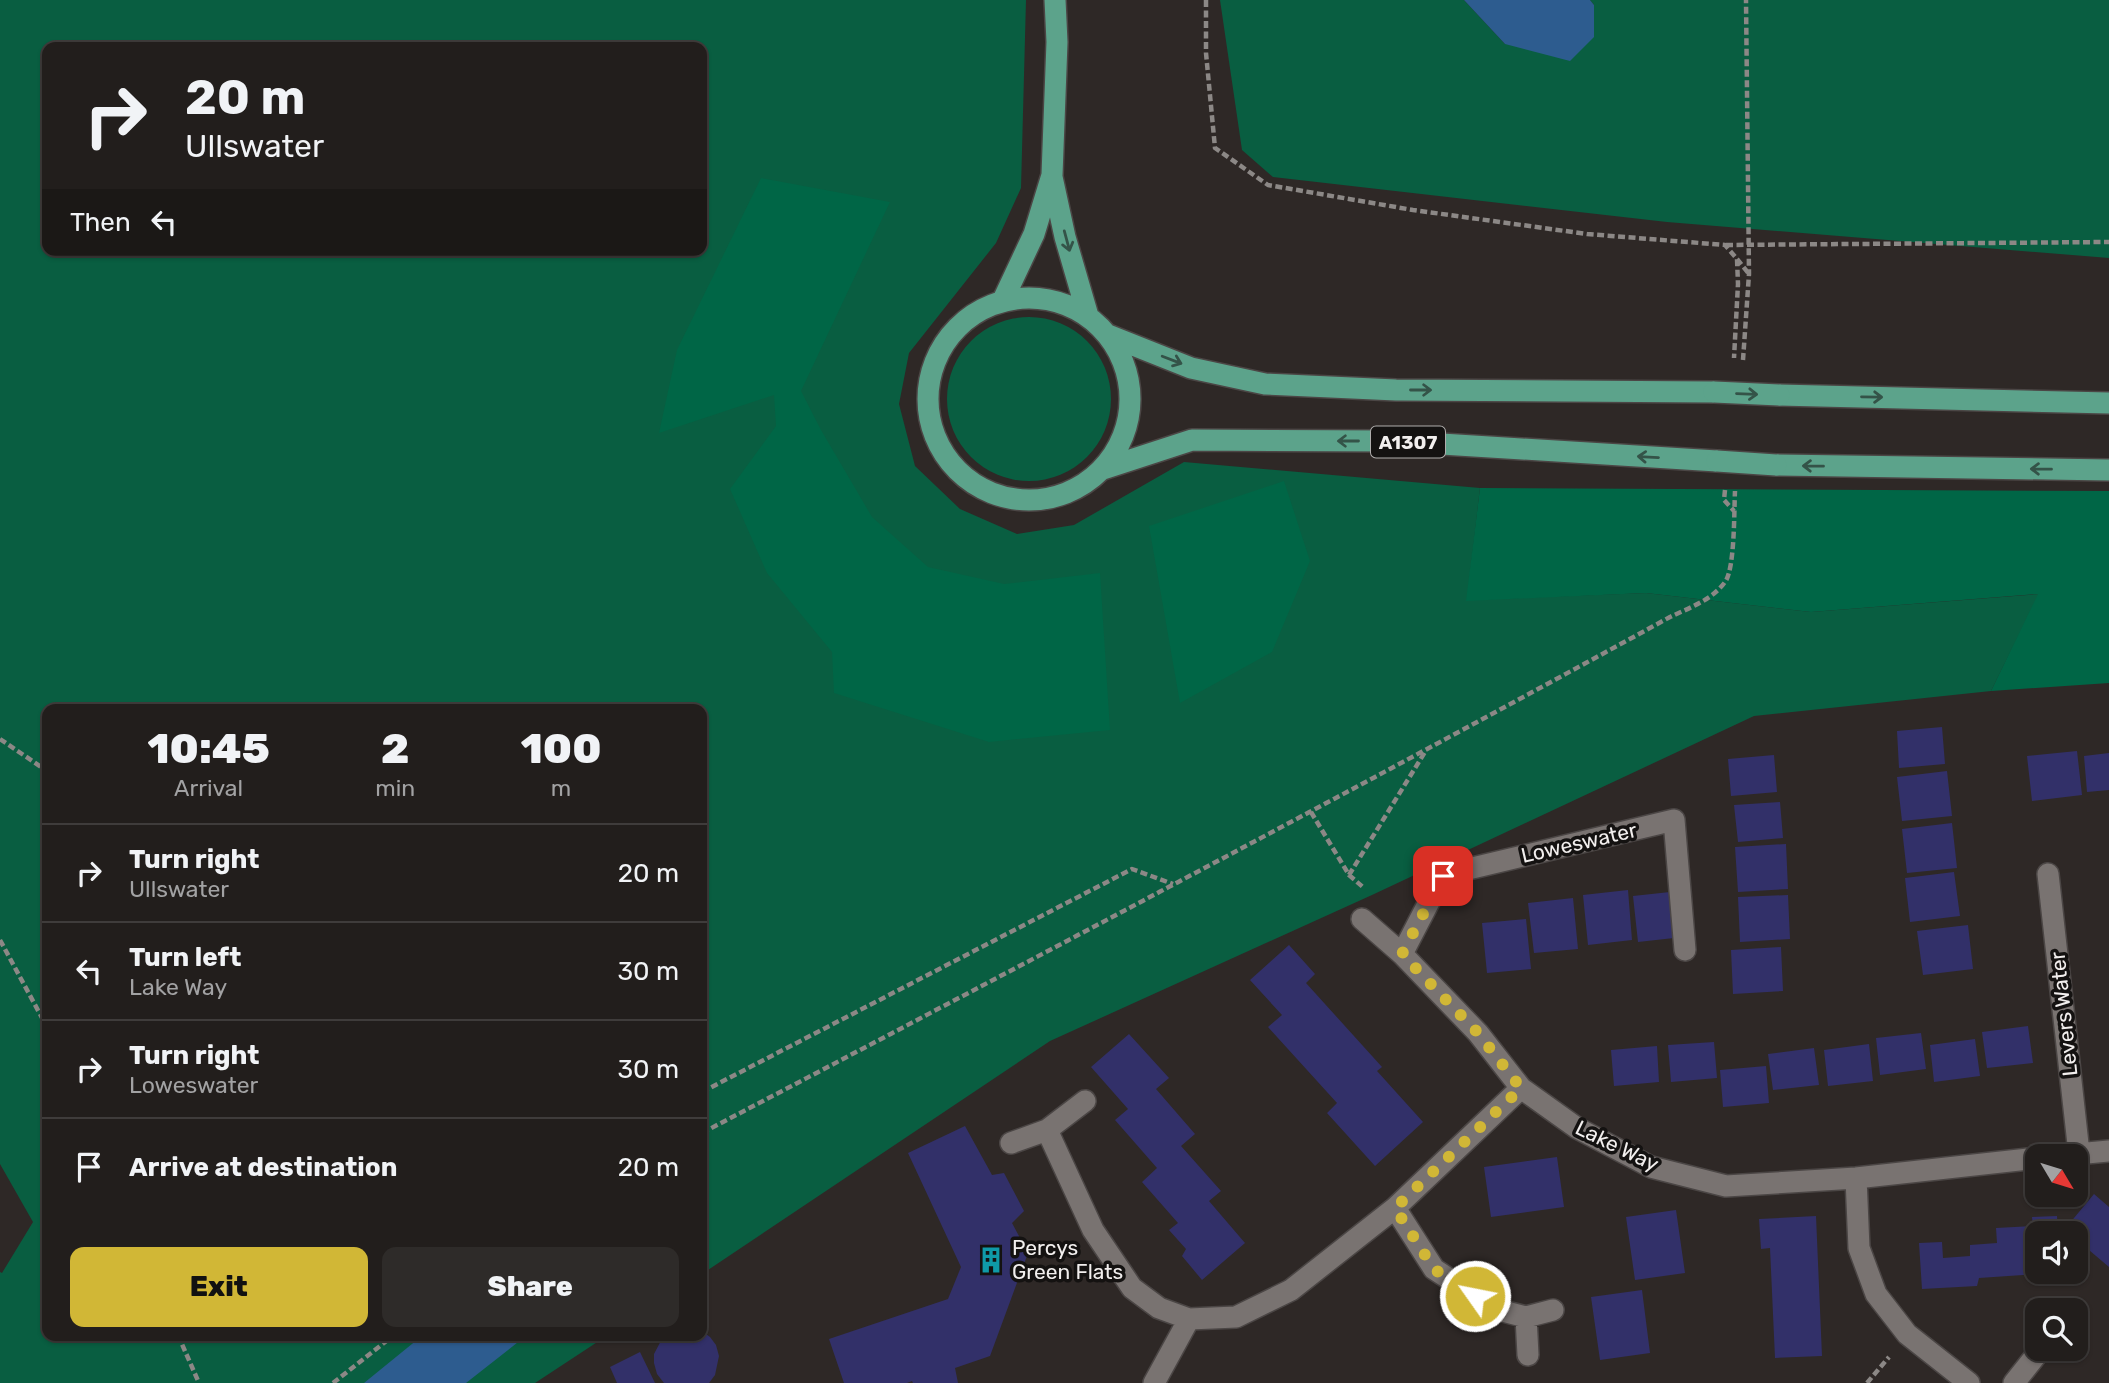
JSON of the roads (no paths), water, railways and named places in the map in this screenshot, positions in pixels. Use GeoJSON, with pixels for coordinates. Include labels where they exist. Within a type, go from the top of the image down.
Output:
{"type":"FeatureCollection","features":[{"type":"Feature","properties":{"kind":"main road"},"geometry":{"type":"LineString","coordinates":[[1055,0],[1057,43],[1052,175],[1065,237],[1088,316]]}},
{"type":"Feature","properties":{"kind":"main road"},"geometry":{"type":"LineString","coordinates":[[1003,300],[1034,234],[1052,175]]}},
{"type":"Feature","properties":{"kind":"main road"},"geometry":{"type":"LineString","coordinates":[[1032,297],[1062,303],[1088,316],[1108,335],[1123,360],[1130,389],[1129,418],[1120,445],[1103,469],[1076,490],[1043,500],[1009,500],[977,488],[951,466],[933,436],[926,403],[931,369],[947,338],[972,315],[1003,300],[1032,297]]}},
{"type":"Feature","properties":{"kind":"main road"},"geometry":{"type":"LineString","coordinates":[[1108,335],[1191,368],[1265,384],[1396,390],[1714,392],[2109,403]]}},
{"type":"Feature","properties":{"kind":"main road","name":"A1307"},"geometry":{"type":"LineString","coordinates":[[1103,469],[1192,440],[1393,442],[1776,465],[2109,470]]}},
{"type":"Feature","properties":{"kind":"street","name":"Loweswater"},"geometry":{"type":"LineString","coordinates":[[1402,954],[1443,876],[1674,820],[1685,950]]}},
{"type":"Feature","properties":{"kind":"street","name":"Levers Water"},"geometry":{"type":"LineString","coordinates":[[2048,874],[2078,1144]]}},
{"type":"Feature","properties":{"kind":"street","name":"Lake Way"},"geometry":{"type":"LineString","coordinates":[[1362,919],[1402,954],[1478,1033],[1521,1088],[1577,1128],[1651,1167],[1726,1186],[1856,1178],[2025,1159]]}},
{"type":"Feature","properties":{"kind":"street"},"geometry":{"type":"LineString","coordinates":[[1047,1130],[1093,1230],[1132,1288],[1159,1308],[1189,1319],[1237,1317],[1291,1290],[1395,1208],[1521,1088]]}},
{"type":"Feature","properties":{"kind":"street"},"geometry":{"type":"LineString","coordinates":[[1011,1143],[1047,1130],[1085,1101]]}},
{"type":"Feature","properties":{"kind":"street"},"geometry":{"type":"LineString","coordinates":[[2088,1152],[2109,1151]]}},
{"type":"Feature","properties":{"kind":"street"},"geometry":{"type":"LineString","coordinates":[[1856,1178],[1859,1248],[1876,1294],[1907,1334],[1969,1383]]}},
{"type":"Feature","properties":{"kind":"street"},"geometry":{"type":"LineString","coordinates":[[1395,1208],[1434,1269],[1495,1309],[1526,1317],[1553,1310]]}},
{"type":"Feature","properties":{"kind":"street"},"geometry":{"type":"LineString","coordinates":[[1526,1317],[1528,1355]]}},
{"type":"Feature","properties":{"kind":"street"},"geometry":{"type":"LineString","coordinates":[[1154,1383],[1189,1319]]}},
{"type":"Feature","properties":{"kind":"street"},"geometry":{"type":"LineString","coordinates":[[2014,1383],[2031,1361]]}},
{"type":"Feature","properties":{"kind":"water"},"geometry":{"type":"Polygon","coordinates":[[[1464,0],[1590,0],[1594,5],[1594,37],[1570,61],[1505,44],[1464,0]]]}},
{"type":"Feature","properties":{"kind":"water"},"geometry":{"type":"Polygon","coordinates":[[[416,1341],[519,1341],[466,1383],[364,1383],[416,1341]]]}},
{"type":"Feature","properties":{"kind":"place","name":"Percys Green Flats"},"geometry":{"type":"Point","coordinates":[991,1260]}}]}
